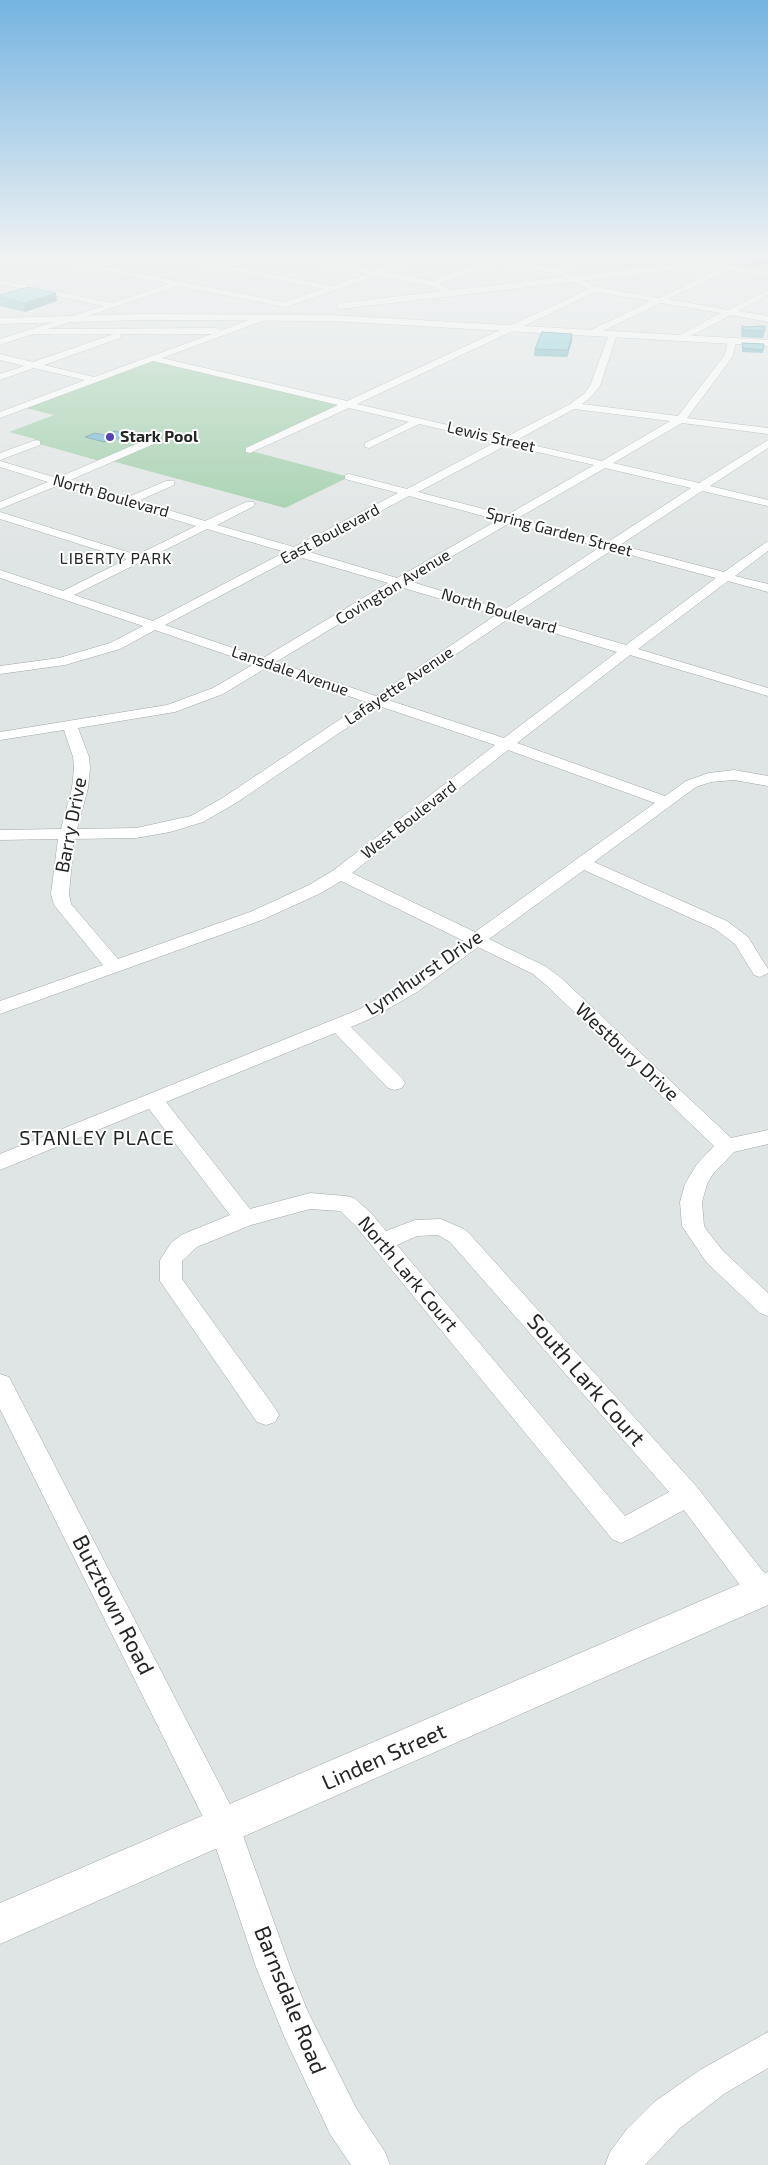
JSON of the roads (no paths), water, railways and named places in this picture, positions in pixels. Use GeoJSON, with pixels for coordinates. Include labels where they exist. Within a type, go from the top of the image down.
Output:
{"type":"FeatureCollection","features":[{"type":"Feature","properties":{"kind":"main road","name":"Linden Street"},"geometry":{"type":"LineString","coordinates":[[0,1924],[765,1590]]}},
{"type":"Feature","properties":{"kind":"street"},"geometry":{"type":"LineString","coordinates":[[13,361],[95,380]]}},
{"type":"Feature","properties":{"kind":"street"},"geometry":{"type":"LineString","coordinates":[[0,377],[47,361]]}},
{"type":"Feature","properties":{"kind":"street"},"geometry":{"type":"LineString","coordinates":[[0,415],[148,361]]}},
{"type":"Feature","properties":{"kind":"street","name":"Lewis Street"},"geometry":{"type":"LineString","coordinates":[[163,361],[768,503]]}},
{"type":"Feature","properties":{"kind":"street"},"geometry":{"type":"LineString","coordinates":[[250,450],[441,361]]}},
{"type":"Feature","properties":{"kind":"street","name":"East Boulevard"},"geometry":{"type":"LineString","coordinates":[[0,670],[83,657],[115,646],[156,626],[573,406],[587,396],[595,386],[602,361]]}},
{"type":"Feature","properties":{"kind":"street","name":"Covington Avenue"},"geometry":{"type":"LineString","coordinates":[[0,736],[142,714],[187,704],[218,691],[401,581],[680,420],[724,361]]}},
{"type":"Feature","properties":{"kind":"street"},"geometry":{"type":"LineString","coordinates":[[573,406],[768,431]]}},
{"type":"Feature","properties":{"kind":"street"},"geometry":{"type":"LineString","coordinates":[[369,445],[420,420]]}},
{"type":"Feature","properties":{"kind":"street"},"geometry":{"type":"LineString","coordinates":[[0,506],[152,441]]}},
{"type":"Feature","properties":{"kind":"street"},"geometry":{"type":"LineString","coordinates":[[0,457],[36,443]]}},
{"type":"Feature","properties":{"kind":"street","name":"Lafayette Avenue"},"geometry":{"type":"LineString","coordinates":[[0,835],[152,831],[197,819],[230,800],[508,613],[768,443]]}},
{"type":"Feature","properties":{"kind":"street","name":"North Boulevard"},"geometry":{"type":"LineString","coordinates":[[0,464],[766,690]]}},
{"type":"Feature","properties":{"kind":"street","name":"Spring Garden Street"},"geometry":{"type":"LineString","coordinates":[[350,477],[768,588]]}},
{"type":"Feature","properties":{"kind":"street"},"geometry":{"type":"LineString","coordinates":[[129,501],[170,483]]}},
{"type":"Feature","properties":{"kind":"street"},"geometry":{"type":"LineString","coordinates":[[64,595],[250,504]]}},
{"type":"Feature","properties":{"kind":"street"},"geometry":{"type":"LineString","coordinates":[[0,515],[139,559]]}},
{"type":"Feature","properties":{"kind":"street","name":"West Boulevard"},"geometry":{"type":"LineString","coordinates":[[0,1008],[256,916],[315,889],[340,874],[506,744],[768,545]]}},
{"type":"Feature","properties":{"kind":"street"},"geometry":{"type":"LineString","coordinates":[[0,585],[7,576]]}},
{"type":"Feature","properties":{"kind":"street","name":"Lansdale Avenue"},"geometry":{"type":"LineString","coordinates":[[7,576],[583,770],[664,801]]}},
{"type":"Feature","properties":{"kind":"street","name":"Barry Drive"},"geometry":{"type":"LineString","coordinates":[[70,726],[81,757],[82,768],[80,788],[67,834],[59,880],[62,905],[114,966]]}},
{"type":"Feature","properties":{"kind":"street","name":"Lynnhurst Drive"},"geometry":{"type":"LineString","coordinates":[[0,1162],[339,1026],[402,993],[582,863],[664,801],[691,784],[709,778],[734,776],[768,781]]}},
{"type":"Feature","properties":{"kind":"street"},"geometry":{"type":"LineString","coordinates":[[582,863],[721,925],[742,941],[760,971]]}},
{"type":"Feature","properties":{"kind":"street","name":"Westbury Drive"},"geometry":{"type":"LineString","coordinates":[[340,874],[525,963],[553,981],[727,1146]]}},
{"type":"Feature","properties":{"kind":"street"},"geometry":{"type":"LineString","coordinates":[[339,1026],[395,1083]]}},
{"type":"Feature","properties":{"kind":"street"},"geometry":{"type":"LineString","coordinates":[[153,1100],[246,1218]]}},
{"type":"Feature","properties":{"kind":"street"},"geometry":{"type":"LineString","coordinates":[[768,1137],[727,1146],[712,1160],[696,1184],[691,1202],[693,1226],[715,1257],[768,1307]]}},
{"type":"Feature","properties":{"kind":"street","name":"North Lark Court"},"geometry":{"type":"LineString","coordinates":[[266,1415],[171,1280],[171,1260],[179,1249],[189,1242],[246,1218],[296,1203],[329,1201],[346,1204],[363,1219],[621,1531],[688,1495]]}},
{"type":"Feature","properties":{"kind":"street","name":"South Lark Court"},"geometry":{"type":"LineString","coordinates":[[382,1242],[415,1228],[426,1227],[441,1227],[458,1236],[688,1495],[765,1590]]}},
{"type":"Feature","properties":{"kind":"street","name":"Butztown Road"},"geometry":{"type":"LineString","coordinates":[[0,1384],[225,1826]]}},
{"type":"Feature","properties":{"kind":"street","name":"Barnsdale Road"},"geometry":{"type":"LineString","coordinates":[[225,1826],[273,1968],[296,2024],[343,2121],[372,2165]]}},
{"type":"Feature","properties":{"kind":"street"},"geometry":{"type":"LineString","coordinates":[[622,2165],[640,2142],[667,2115],[712,2082],[768,2049]]}},
{"type":"Feature","properties":{"kind":"water","name":"Stark Pool"},"geometry":{"type":"Polygon","coordinates":[[[115,431],[135,436],[124,441],[115,438],[104,442],[85,437],[95,433],[104,435],[115,431]]]}},
{"type":"Feature","properties":{"kind":"place","name":"Stark Pool"},"geometry":{"type":"Point","coordinates":[110,437]}},
{"type":"Feature","properties":{"kind":"district","name":"LIBERTY PARK"},"geometry":{"type":"Point","coordinates":[116,559]}},
{"type":"Feature","properties":{"kind":"district","name":"STANLEY PLACE"},"geometry":{"type":"Point","coordinates":[97,1138]}}]}
